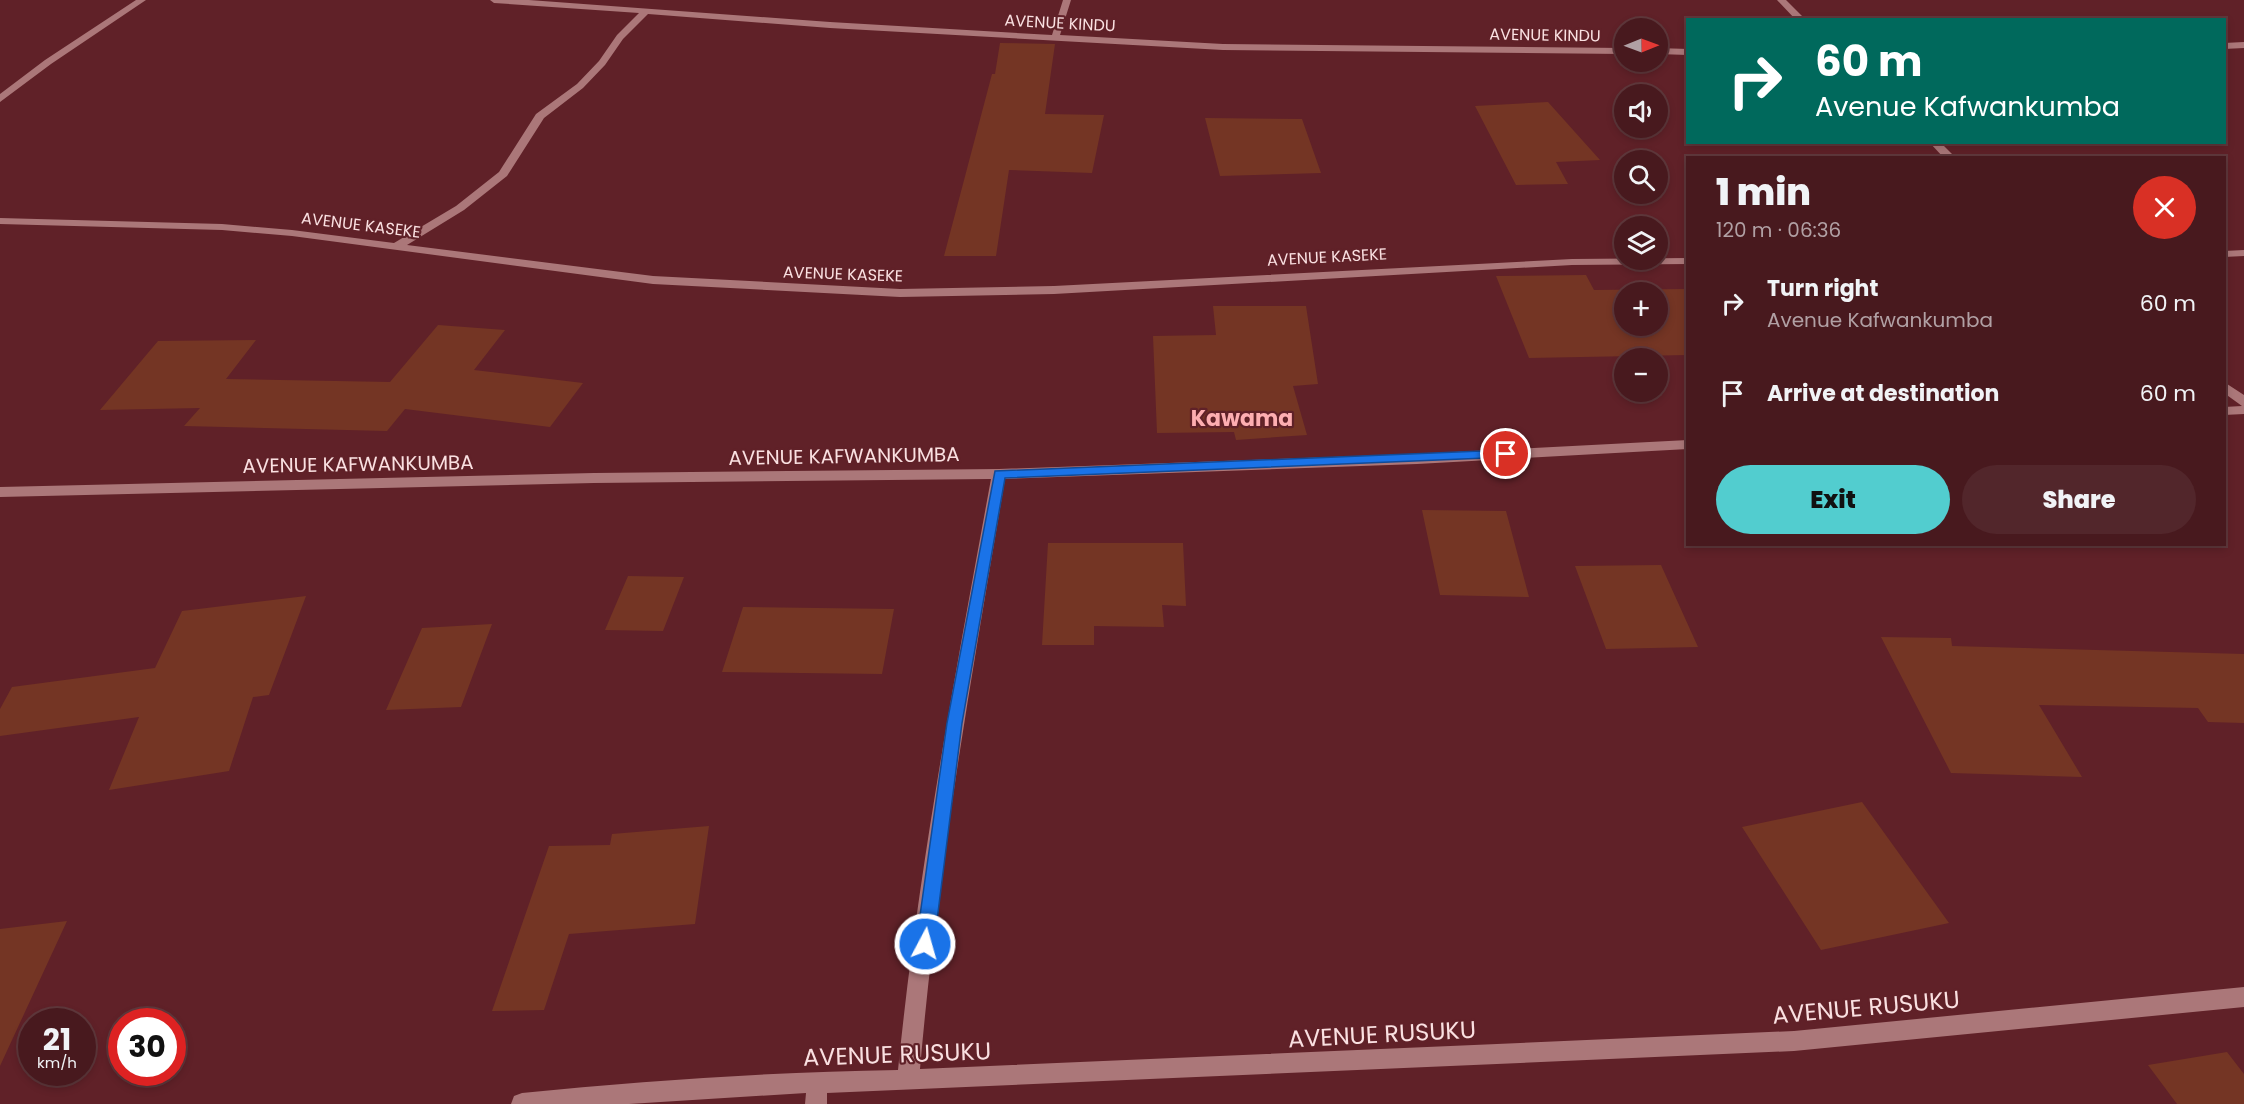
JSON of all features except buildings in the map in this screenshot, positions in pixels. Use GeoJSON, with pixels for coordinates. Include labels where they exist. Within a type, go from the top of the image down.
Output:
{"type":"FeatureCollection","features":[{"type":"Feature","properties":{"kind":"street"},"geometry":{"type":"LineString","coordinates":[[0,99],[48,62],[142,0]]}},
{"type":"Feature","properties":{"kind":"street","name":"AVENUE KINDU"},"geometry":{"type":"LineString","coordinates":[[494,0],[645,12],[1223,47],[1614,51]]}},
{"type":"Feature","properties":{"kind":"street"},"geometry":{"type":"LineString","coordinates":[[1055,38],[1067,0]]}},
{"type":"Feature","properties":{"kind":"street"},"geometry":{"type":"LineString","coordinates":[[1781,0],[1800,18]]}},
{"type":"Feature","properties":{"kind":"street"},"geometry":{"type":"LineString","coordinates":[[397,246],[460,208],[503,174],[540,116],[580,86],[602,63],[620,37],[645,12]]}},
{"type":"Feature","properties":{"kind":"street"},"geometry":{"type":"LineString","coordinates":[[2226,46],[2244,45]]}},
{"type":"Feature","properties":{"kind":"street"},"geometry":{"type":"LineString","coordinates":[[1668,51],[1686,52]]}},
{"type":"Feature","properties":{"kind":"street"},"geometry":{"type":"LineString","coordinates":[[1936,144],[1949,156]]}},
{"type":"Feature","properties":{"kind":"street","name":"AVENUE KASEKE"},"geometry":{"type":"LineString","coordinates":[[0,221],[191,225],[292,233],[653,280],[900,294],[1054,290],[1572,262],[1686,261]]}},
{"type":"Feature","properties":{"kind":"street"},"geometry":{"type":"LineString","coordinates":[[2226,254],[2244,253]]}},
{"type":"Feature","properties":{"kind":"street"},"geometry":{"type":"LineString","coordinates":[[2226,388],[2244,402]]}},
{"type":"Feature","properties":{"kind":"street"},"geometry":{"type":"LineString","coordinates":[[2226,411],[2244,410]]}},
{"type":"Feature","properties":{"kind":"street","name":"AVENUE KAFWANKUMBA"},"geometry":{"type":"LineString","coordinates":[[0,492],[594,478],[999,474],[1416,459],[1686,444]]}},
{"type":"Feature","properties":{"kind":"street"},"geometry":{"type":"LineString","coordinates":[[908,1080],[915,1005],[955,723],[999,474]]}},
{"type":"Feature","properties":{"kind":"street","name":"AVENUE RUSUKU"},"geometry":{"type":"LineString","coordinates":[[522,1104],[570,1098],[817,1082],[908,1080],[1794,1041],[2244,997]]}},
{"type":"Feature","properties":{"kind":"street"},"geometry":{"type":"LineString","coordinates":[[816,1104],[817,1082]]}},
{"type":"Feature","properties":{"kind":"district","name":"Kawama"},"geometry":{"type":"Point","coordinates":[1242,418]}},
{"type":"Feature","properties":{"kind":"route"},"geometry":{"type":"LineString","coordinates":[[925,944],[955,723],[999,474],[1506,454]]}}]}
